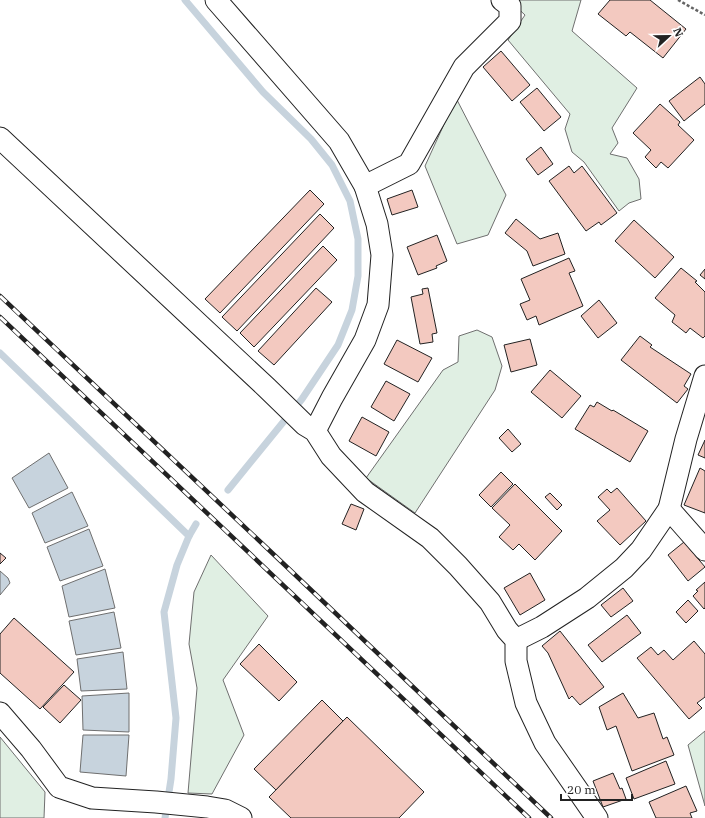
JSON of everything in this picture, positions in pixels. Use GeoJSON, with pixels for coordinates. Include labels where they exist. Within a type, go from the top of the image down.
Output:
{"type":"FeatureCollection","features":[{"type":"Feature","properties":{"kind":"street"},"geometry":{"type":"LineString","coordinates":[[216,0],[339,142],[365,186],[377,224],[382,255],[378,305],[365,340],[332,398],[310,428]]}},
{"type":"Feature","properties":{"kind":"street"},"geometry":{"type":"LineString","coordinates":[[365,186],[409,164],[464,67],[510,21],[510,6],[502,0]]}},
{"type":"Feature","properties":{"kind":"street"},"geometry":{"type":"LineString","coordinates":[[0,138],[310,428],[331,456],[364,492],[430,538],[458,566],[490,602],[507,630],[516,640],[516,661],[526,703],[545,743],[597,818]]}},
{"type":"Feature","properties":{"kind":"street"},"geometry":{"type":"LineString","coordinates":[[516,640],[542,627],[587,598],[624,568],[641,550],[669,509],[684,446],[705,376]]}},
{"type":"Feature","properties":{"kind":"street"},"geometry":{"type":"LineString","coordinates":[[669,509],[705,550]]}},
{"type":"Feature","properties":{"kind":"street"},"geometry":{"type":"LineString","coordinates":[[0,713],[31,749],[59,787],[92,798],[156,802],[226,810],[241,818]]}},
{"type":"Feature","properties":{"kind":"path"},"geometry":{"type":"LineString","coordinates":[[678,0],[705,15]]}},
{"type":"Feature","properties":{"kind":"green space"},"geometry":{"type":"Polygon","coordinates":[[[509,0],[581,0],[572,31],[637,88],[612,128],[618,143],[610,154],[627,158],[639,179],[641,199],[629,203],[619,211],[584,162],[572,152],[565,129],[570,114],[508,40],[525,15],[509,0]]]}},
{"type":"Feature","properties":{"kind":"green space"},"geometry":{"type":"Polygon","coordinates":[[[456,98],[506,195],[488,235],[457,244],[425,166],[456,98]]]}},
{"type":"Feature","properties":{"kind":"green space"},"geometry":{"type":"Polygon","coordinates":[[[477,330],[492,337],[502,366],[495,390],[415,513],[366,478],[443,370],[458,362],[459,336],[477,330]]]}},
{"type":"Feature","properties":{"kind":"green space"},"geometry":{"type":"Polygon","coordinates":[[[211,555],[268,616],[223,680],[244,735],[212,794],[188,793],[197,688],[189,644],[194,592],[211,555]]]}},
{"type":"Feature","properties":{"kind":"green space"},"geometry":{"type":"Polygon","coordinates":[[[705,731],[705,806],[688,745],[705,731]]]}},
{"type":"Feature","properties":{"kind":"green space"},"geometry":{"type":"Polygon","coordinates":[[[0,737],[45,792],[44,818],[0,818],[0,737]]]}},
{"type":"Feature","properties":{"kind":"shaded area"},"geometry":{"type":"Polygon","coordinates":[[[49,453],[68,488],[29,508],[12,478],[49,453]]]}},
{"type":"Feature","properties":{"kind":"shaded area"},"geometry":{"type":"Polygon","coordinates":[[[72,492],[88,526],[45,543],[32,513],[72,492]]]}},
{"type":"Feature","properties":{"kind":"shaded area"},"geometry":{"type":"Polygon","coordinates":[[[89,529],[103,566],[60,581],[47,547],[89,529]]]}},
{"type":"Feature","properties":{"kind":"shaded area"},"geometry":{"type":"Polygon","coordinates":[[[105,569],[115,608],[69,617],[62,586],[105,569]]]}},
{"type":"Feature","properties":{"kind":"shaded area"},"geometry":{"type":"Polygon","coordinates":[[[0,571],[8,578],[10,583],[0,595],[0,571]]]}},
{"type":"Feature","properties":{"kind":"shaded area"},"geometry":{"type":"Polygon","coordinates":[[[114,612],[121,648],[76,655],[69,621],[114,612]]]}},
{"type":"Feature","properties":{"kind":"shaded area"},"geometry":{"type":"Polygon","coordinates":[[[123,652],[127,689],[81,691],[77,659],[123,652]]]}},
{"type":"Feature","properties":{"kind":"shaded area"},"geometry":{"type":"Polygon","coordinates":[[[129,693],[129,732],[83,730],[82,696],[129,693]]]}},
{"type":"Feature","properties":{"kind":"shaded area"},"geometry":{"type":"Polygon","coordinates":[[[83,735],[129,735],[126,776],[80,772],[83,735]]]}},
{"type":"Feature","properties":{"kind":"building"},"geometry":{"type":"Polygon","coordinates":[[[610,0],[650,0],[686,29],[663,58],[630,32],[626,36],[598,14],[610,0]]]}},
{"type":"Feature","properties":{"kind":"building"},"geometry":{"type":"Polygon","coordinates":[[[501,51],[530,85],[512,101],[483,67],[501,51]]]}},
{"type":"Feature","properties":{"kind":"building"},"geometry":{"type":"Polygon","coordinates":[[[700,77],[705,84],[705,104],[684,121],[669,101],[700,77]]]}},
{"type":"Feature","properties":{"kind":"building"},"geometry":{"type":"Polygon","coordinates":[[[537,88],[561,117],[544,131],[520,102],[537,88]]]}},
{"type":"Feature","properties":{"kind":"building"},"geometry":{"type":"Polygon","coordinates":[[[660,104],[680,122],[678,125],[694,140],[668,168],[661,162],[656,168],[645,157],[651,150],[633,133],[660,104]]]}},
{"type":"Feature","properties":{"kind":"building"},"geometry":{"type":"Polygon","coordinates":[[[541,147],[553,164],[538,175],[526,159],[541,147]]]}},
{"type":"Feature","properties":{"kind":"building"},"geometry":{"type":"Polygon","coordinates":[[[569,166],[574,173],[582,166],[617,213],[601,225],[599,222],[586,231],[549,181],[569,166]]]}},
{"type":"Feature","properties":{"kind":"building"},"geometry":{"type":"Polygon","coordinates":[[[310,190],[324,204],[220,313],[205,299],[310,190]]]}},
{"type":"Feature","properties":{"kind":"building"},"geometry":{"type":"Polygon","coordinates":[[[412,190],[418,207],[392,215],[387,199],[412,190]]]}},
{"type":"Feature","properties":{"kind":"building"},"geometry":{"type":"Polygon","coordinates":[[[320,214],[334,228],[237,331],[222,317],[320,214]]]}},
{"type":"Feature","properties":{"kind":"building"},"geometry":{"type":"Polygon","coordinates":[[[516,219],[540,239],[558,233],[565,254],[533,266],[527,251],[505,233],[516,219]]]}},
{"type":"Feature","properties":{"kind":"building"},"geometry":{"type":"Polygon","coordinates":[[[634,220],[674,257],[655,278],[615,241],[634,220]]]}},
{"type":"Feature","properties":{"kind":"building"},"geometry":{"type":"Polygon","coordinates":[[[437,235],[447,261],[436,266],[437,268],[418,275],[407,247],[437,235]]]}},
{"type":"Feature","properties":{"kind":"building"},"geometry":{"type":"Polygon","coordinates":[[[323,246],[337,260],[254,347],[240,333],[323,246]]]}},
{"type":"Feature","properties":{"kind":"building"},"geometry":{"type":"Polygon","coordinates":[[[569,258],[575,271],[569,273],[583,306],[539,325],[536,316],[527,320],[520,304],[530,300],[521,279],[569,258]]]}},
{"type":"Feature","properties":{"kind":"building"},"geometry":{"type":"Polygon","coordinates":[[[681,268],[697,281],[695,282],[705,292],[705,336],[703,338],[690,328],[686,333],[672,322],[675,315],[655,298],[681,268]]]}},
{"type":"Feature","properties":{"kind":"building"},"geometry":{"type":"Polygon","coordinates":[[[705,269],[705,279],[700,275],[705,269]]]}},
{"type":"Feature","properties":{"kind":"building"},"geometry":{"type":"Polygon","coordinates":[[[316,288],[332,302],[274,365],[258,351],[316,288]]]}},
{"type":"Feature","properties":{"kind":"building"},"geometry":{"type":"Polygon","coordinates":[[[428,288],[437,333],[432,334],[433,342],[420,344],[411,297],[423,294],[422,289],[428,288]]]}},
{"type":"Feature","properties":{"kind":"building"},"geometry":{"type":"Polygon","coordinates":[[[599,300],[617,323],[598,338],[581,316],[599,300]]]}},
{"type":"Feature","properties":{"kind":"building"},"geometry":{"type":"Polygon","coordinates":[[[640,336],[652,345],[650,347],[691,374],[684,386],[688,389],[677,403],[621,360],[640,336]]]}},
{"type":"Feature","properties":{"kind":"building"},"geometry":{"type":"Polygon","coordinates":[[[530,339],[537,365],[511,372],[504,345],[530,339]]]}},
{"type":"Feature","properties":{"kind":"building"},"geometry":{"type":"Polygon","coordinates":[[[397,340],[432,358],[418,382],[384,364],[397,340]]]}},
{"type":"Feature","properties":{"kind":"building"},"geometry":{"type":"Polygon","coordinates":[[[550,370],[581,396],[562,418],[531,392],[550,370]]]}},
{"type":"Feature","properties":{"kind":"building"},"geometry":{"type":"Polygon","coordinates":[[[386,381],[410,394],[394,421],[371,407],[386,381]]]}},
{"type":"Feature","properties":{"kind":"building"},"geometry":{"type":"Polygon","coordinates":[[[597,402],[648,431],[630,462],[575,429],[590,405],[594,407],[597,402]]]}},
{"type":"Feature","properties":{"kind":"building"},"geometry":{"type":"Polygon","coordinates":[[[362,417],[389,432],[376,456],[349,441],[362,417]]]}},
{"type":"Feature","properties":{"kind":"building"},"geometry":{"type":"Polygon","coordinates":[[[508,429],[521,444],[512,452],[499,438],[508,429]]]}},
{"type":"Feature","properties":{"kind":"building"},"geometry":{"type":"Polygon","coordinates":[[[705,440],[705,458],[698,455],[705,440]]]}},
{"type":"Feature","properties":{"kind":"building"},"geometry":{"type":"Polygon","coordinates":[[[700,468],[705,471],[705,513],[684,505],[700,468]]]}},
{"type":"Feature","properties":{"kind":"building"},"geometry":{"type":"Polygon","coordinates":[[[501,472],[513,484],[491,507],[479,495],[501,472]]]}},
{"type":"Feature","properties":{"kind":"building"},"geometry":{"type":"Polygon","coordinates":[[[515,484],[562,531],[535,560],[519,544],[513,550],[499,537],[510,525],[492,508],[515,484]]]}},
{"type":"Feature","properties":{"kind":"building"},"geometry":{"type":"Polygon","coordinates":[[[617,488],[646,521],[620,545],[597,521],[610,510],[598,497],[607,489],[611,493],[617,488]]]}},
{"type":"Feature","properties":{"kind":"building"},"geometry":{"type":"Polygon","coordinates":[[[550,493],[562,505],[557,510],[545,497],[550,493]]]}},
{"type":"Feature","properties":{"kind":"building"},"geometry":{"type":"Polygon","coordinates":[[[351,504],[364,509],[356,530],[342,524],[351,504]]]}},
{"type":"Feature","properties":{"kind":"building"},"geometry":{"type":"Polygon","coordinates":[[[684,542],[705,567],[688,581],[668,555],[684,542]]]}},
{"type":"Feature","properties":{"kind":"building"},"geometry":{"type":"Polygon","coordinates":[[[0,553],[6,558],[0,564],[0,553]]]}},
{"type":"Feature","properties":{"kind":"building"},"geometry":{"type":"Polygon","coordinates":[[[530,573],[545,600],[520,615],[504,588],[530,573]]]}},
{"type":"Feature","properties":{"kind":"building"},"geometry":{"type":"Polygon","coordinates":[[[705,582],[704,609],[693,596],[698,591],[696,590],[705,582]]]}},
{"type":"Feature","properties":{"kind":"building"},"geometry":{"type":"Polygon","coordinates":[[[623,588],[633,601],[611,617],[601,605],[623,588]]]}},
{"type":"Feature","properties":{"kind":"building"},"geometry":{"type":"Polygon","coordinates":[[[688,600],[698,611],[686,623],[676,612],[688,600]]]}},
{"type":"Feature","properties":{"kind":"building"},"geometry":{"type":"Polygon","coordinates":[[[627,615],[641,633],[602,662],[588,645],[627,615]]]}},
{"type":"Feature","properties":{"kind":"building"},"geometry":{"type":"Polygon","coordinates":[[[14,618],[74,672],[40,709],[0,673],[0,634],[14,618]]]}},
{"type":"Feature","properties":{"kind":"building"},"geometry":{"type":"Polygon","coordinates":[[[560,631],[604,687],[580,705],[572,696],[569,699],[548,653],[542,646],[560,631]]]}},
{"type":"Feature","properties":{"kind":"building"},"geometry":{"type":"Polygon","coordinates":[[[694,641],[705,654],[705,697],[697,703],[702,708],[689,719],[637,658],[651,647],[658,655],[664,650],[673,660],[694,641]]]}},
{"type":"Feature","properties":{"kind":"building"},"geometry":{"type":"Polygon","coordinates":[[[259,644],[297,682],[279,701],[240,664],[259,644]]]}},
{"type":"Feature","properties":{"kind":"building"},"geometry":{"type":"Polygon","coordinates":[[[64,685],[81,700],[60,723],[43,707],[64,685]]]}},
{"type":"Feature","properties":{"kind":"building"},"geometry":{"type":"Polygon","coordinates":[[[623,693],[638,718],[654,713],[663,739],[667,737],[674,755],[632,771],[616,726],[607,730],[599,707],[623,693]]]}},
{"type":"Feature","properties":{"kind":"building"},"geometry":{"type":"Polygon","coordinates":[[[322,700],[343,721],[276,790],[254,769],[322,700]]]}},
{"type":"Feature","properties":{"kind":"building"},"geometry":{"type":"Polygon","coordinates":[[[347,717],[424,792],[399,818],[291,818],[269,797],[347,717]]]}},
{"type":"Feature","properties":{"kind":"building"},"geometry":{"type":"Polygon","coordinates":[[[666,761],[675,784],[634,799],[626,778],[666,761]]]}},
{"type":"Feature","properties":{"kind":"building"},"geometry":{"type":"Polygon","coordinates":[[[613,773],[620,789],[622,788],[626,799],[603,807],[593,781],[613,773]]]}},
{"type":"Feature","properties":{"kind":"building"},"geometry":{"type":"Polygon","coordinates":[[[686,786],[697,811],[690,813],[692,818],[656,818],[649,802],[686,786]]]}},
{"type":"Feature","properties":{"kind":"waterway"},"geometry":{"type":"LineString","coordinates":[[185,0],[263,92],[311,139],[332,165],[350,201],[358,239],[358,276],[352,310],[338,345],[302,399],[228,490]]}},
{"type":"Feature","properties":{"kind":"waterway"},"geometry":{"type":"LineString","coordinates":[[0,353],[189,536]]}},
{"type":"Feature","properties":{"kind":"waterway"},"geometry":{"type":"LineString","coordinates":[[165,818],[171,779],[176,718],[164,612],[177,565],[189,536],[196,524]]}},
{"type":"Feature","properties":{"kind":"railway"},"geometry":{"type":"LineString","coordinates":[[0,296],[551,818]]}},
{"type":"Feature","properties":{"kind":"railway"},"geometry":{"type":"LineString","coordinates":[[0,317],[529,818]]}}]}
